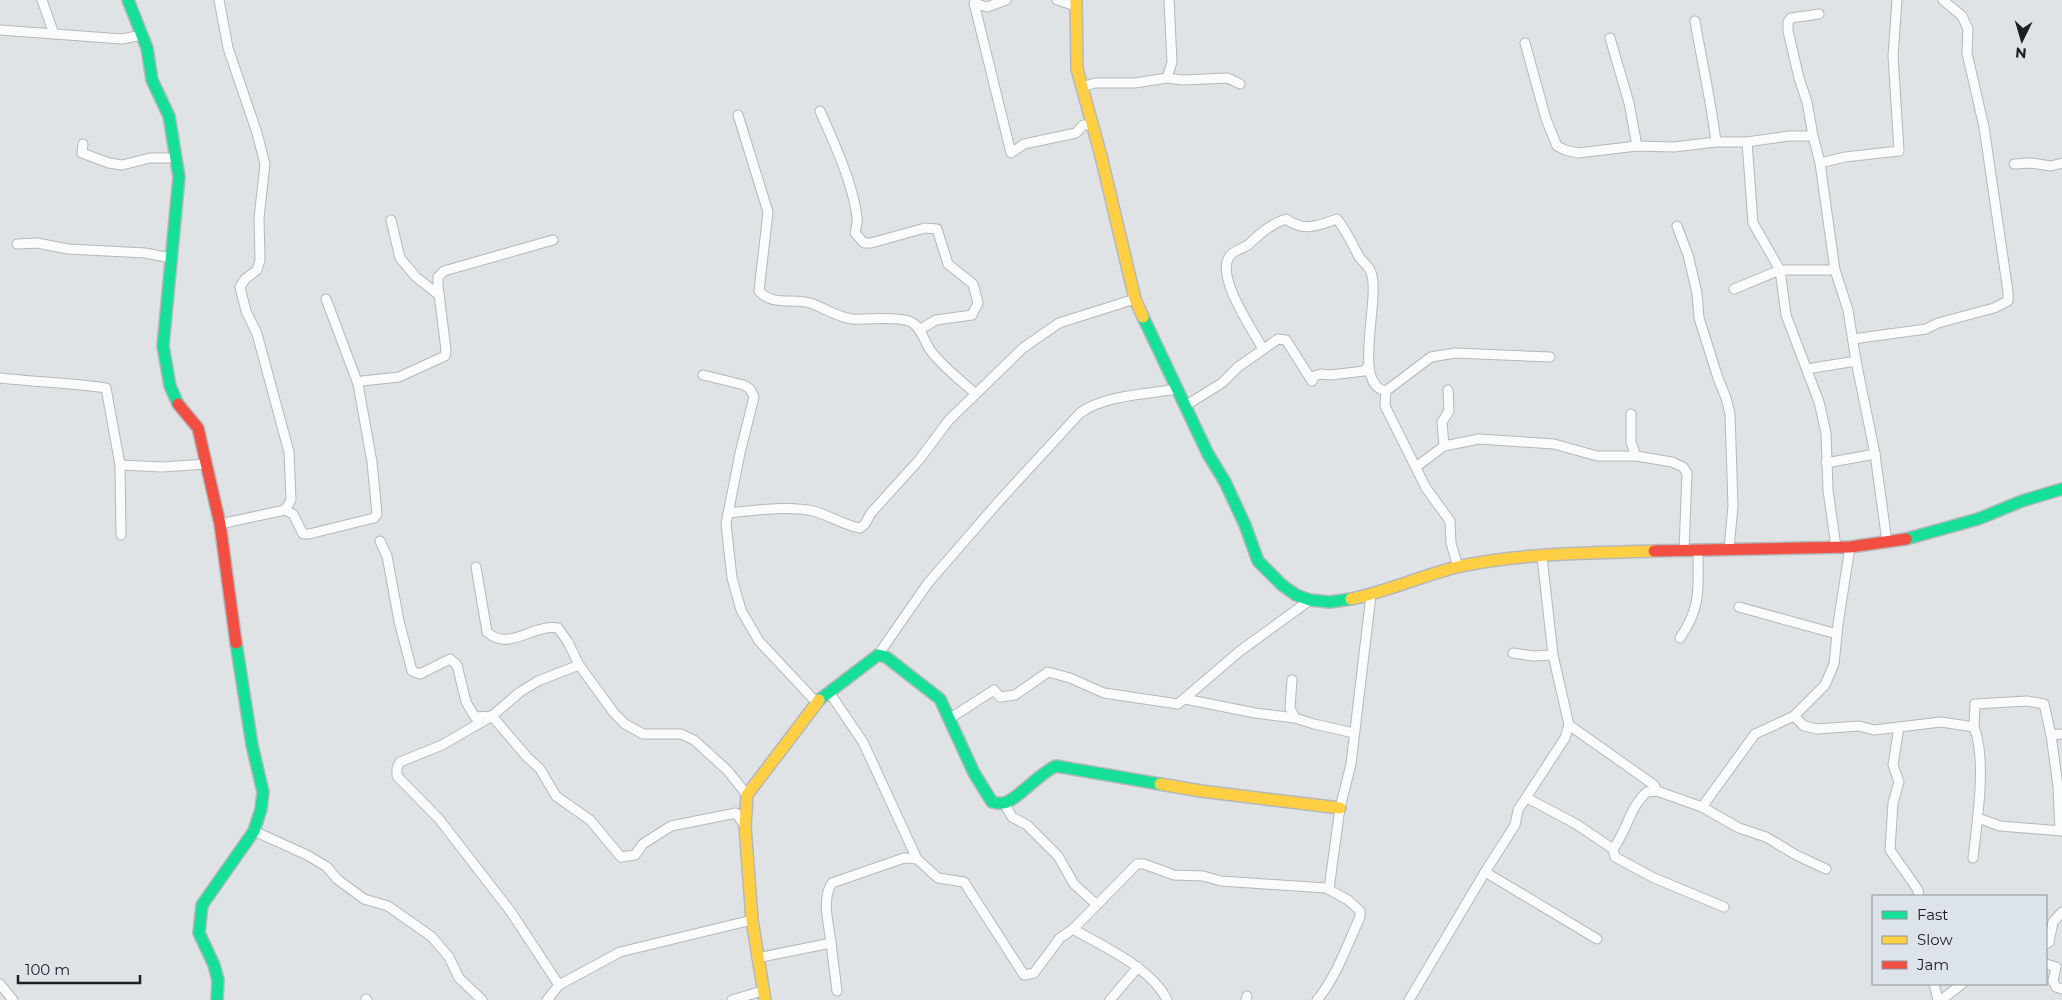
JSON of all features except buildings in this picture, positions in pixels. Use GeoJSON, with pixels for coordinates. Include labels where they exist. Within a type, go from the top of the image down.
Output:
{"type":"FeatureCollection","features":[{"type":"Feature","properties":{"kind":"street"},"geometry":{"type":"LineString","coordinates":[[42,0],[54,34]]}},
{"type":"Feature","properties":{"kind":"street"},"geometry":{"type":"LineString","coordinates":[[128,0],[147,48],[152,80],[169,116],[179,177],[163,346],[173,392],[178,405],[198,428],[207,464],[220,524],[252,745],[263,792],[261,809],[254,831],[202,905],[199,933],[214,965],[218,980],[217,1000]]}},
{"type":"Feature","properties":{"kind":"street"},"geometry":{"type":"LineString","coordinates":[[219,0],[228,48],[257,133],[265,164],[259,218],[260,260],[257,270],[245,279],[240,287],[246,311],[256,334],[289,452],[291,500],[285,510]]}},
{"type":"Feature","properties":{"kind":"street"},"geometry":{"type":"LineString","coordinates":[[1006,0],[987,7],[974,3],[1012,153],[1024,144],[1076,133],[1083,126],[1092,125]]}},
{"type":"Feature","properties":{"kind":"street"},"geometry":{"type":"LineString","coordinates":[[1057,0],[1076,3],[1077,69],[1135,299],[1208,454],[1225,482],[1245,525],[1258,562],[1282,585],[1296,595],[1310,600],[1330,602],[1371,595],[1458,567],[1493,560],[1542,558],[1574,554],[1698,551],[1729,548],[1850,548],[1910,538],[1969,521],[2022,501],[2062,489]]}},
{"type":"Feature","properties":{"kind":"street"},"geometry":{"type":"LineString","coordinates":[[1167,78],[1172,62],[1169,0]]}},
{"type":"Feature","properties":{"kind":"street"},"geometry":{"type":"LineString","coordinates":[[1820,164],[1845,156],[1899,151],[1893,56],[1897,0]]}},
{"type":"Feature","properties":{"kind":"street"},"geometry":{"type":"LineString","coordinates":[[1853,339],[1926,329],[1938,323],[1994,308],[2008,301],[1984,126],[1968,53],[1968,29],[1962,16],[1943,0]]}},
{"type":"Feature","properties":{"kind":"street"},"geometry":{"type":"LineString","coordinates":[[1819,14],[1792,18],[1788,22],[1799,78],[1807,102],[1820,164],[1835,270],[1848,310],[1856,361],[1875,454],[1887,542]]}},
{"type":"Feature","properties":{"kind":"street"},"geometry":{"type":"LineString","coordinates":[[1695,21],[1712,109],[1716,142]]}},
{"type":"Feature","properties":{"kind":"street"},"geometry":{"type":"LineString","coordinates":[[0,30],[122,39],[142,35]]}},
{"type":"Feature","properties":{"kind":"street"},"geometry":{"type":"LineString","coordinates":[[1610,38],[1629,103],[1637,146]]}},
{"type":"Feature","properties":{"kind":"street"},"geometry":{"type":"LineString","coordinates":[[1525,43],[1546,119],[1557,146],[1565,150],[1578,153],[1637,146],[1674,147],[1716,142],[1747,142],[1789,136],[1813,136]]}},
{"type":"Feature","properties":{"kind":"street"},"geometry":{"type":"LineString","coordinates":[[1082,87],[1095,83],[1135,83],[1167,78],[1183,80],[1228,78],[1240,84]]}},
{"type":"Feature","properties":{"kind":"street"},"geometry":{"type":"LineString","coordinates":[[820,111],[836,146],[858,219],[854,233],[864,242],[871,243],[925,228],[938,229],[948,264],[973,284],[978,303],[972,315],[936,320],[919,330]]}},
{"type":"Feature","properties":{"kind":"street"},"geometry":{"type":"LineString","coordinates":[[738,115],[768,212],[759,291],[764,297],[772,300],[797,300],[850,319],[878,318],[910,322],[919,330],[930,350],[947,369],[975,393]]}},
{"type":"Feature","properties":{"kind":"street"},"geometry":{"type":"LineString","coordinates":[[1747,142],[1753,223],[1780,270],[1786,315],[1820,402],[1826,433],[1826,463],[1836,547]]}},
{"type":"Feature","properties":{"kind":"street"},"geometry":{"type":"LineString","coordinates":[[83,144],[82,153],[108,163],[122,165],[150,158],[176,158]]}},
{"type":"Feature","properties":{"kind":"street"},"geometry":{"type":"LineString","coordinates":[[2014,164],[2031,163],[2051,166],[2062,162]]}},
{"type":"Feature","properties":{"kind":"street"},"geometry":{"type":"LineString","coordinates":[[1263,348],[1226,278],[1225,263],[1230,255],[1243,249],[1275,223],[1286,219],[1295,226],[1305,228],[1337,219],[1350,236],[1359,257],[1371,270],[1374,305],[1368,366],[1372,380],[1381,390],[1386,390],[1431,357],[1455,352],[1550,357]]}},
{"type":"Feature","properties":{"kind":"street"},"geometry":{"type":"LineString","coordinates":[[391,220],[400,258],[416,277],[438,295]]}},
{"type":"Feature","properties":{"kind":"street"},"geometry":{"type":"LineString","coordinates":[[1677,226],[1688,255],[1697,293],[1699,318],[1730,414],[1733,506],[1729,548]]}},
{"type":"Feature","properties":{"kind":"street"},"geometry":{"type":"LineString","coordinates":[[358,384],[399,377],[444,356],[446,350],[438,295],[438,278],[444,271],[553,240]]}},
{"type":"Feature","properties":{"kind":"street"},"geometry":{"type":"LineString","coordinates":[[17,244],[37,243],[68,249],[145,253],[171,258]]}},
{"type":"Feature","properties":{"kind":"street"},"geometry":{"type":"LineString","coordinates":[[1734,289],[1780,270],[1835,270]]}},
{"type":"Feature","properties":{"kind":"street"},"geometry":{"type":"LineString","coordinates":[[220,524],[285,510],[293,514],[303,534],[374,518],[377,514],[372,462],[358,384],[326,299]]}},
{"type":"Feature","properties":{"kind":"street"},"geometry":{"type":"LineString","coordinates":[[728,513],[793,509],[813,511],[849,526],[860,528],[865,524],[871,513],[919,460],[949,420],[1023,348],[1059,324],[1135,299]]}},
{"type":"Feature","properties":{"kind":"street"},"geometry":{"type":"LineString","coordinates":[[1185,406],[1222,383],[1263,348],[1278,339],[1286,340],[1312,381],[1314,376],[1321,374],[1331,375],[1364,371],[1368,366]]}},
{"type":"Feature","properties":{"kind":"street"},"geometry":{"type":"LineString","coordinates":[[1807,369],[1856,361]]}},
{"type":"Feature","properties":{"kind":"street"},"geometry":{"type":"LineString","coordinates":[[703,375],[744,385],[750,389],[754,397],[726,524],[736,598],[759,641],[816,702]]}},
{"type":"Feature","properties":{"kind":"street"},"geometry":{"type":"LineString","coordinates":[[0,378],[71,383],[106,388],[120,465],[121,535]]}},
{"type":"Feature","properties":{"kind":"street"},"geometry":{"type":"LineString","coordinates":[[732,1000],[763,995],[752,920],[745,826],[746,795],[816,702],[878,655],[928,583],[1001,498],[1080,413],[1091,405],[1103,401],[1178,389]]}},
{"type":"Feature","properties":{"kind":"street"},"geometry":{"type":"LineString","coordinates":[[1386,390],[1384,406],[1426,488],[1450,521],[1451,543],[1458,567]]}},
{"type":"Feature","properties":{"kind":"street"},"geometry":{"type":"LineString","coordinates":[[1444,446],[1442,422],[1449,411],[1448,390]]}},
{"type":"Feature","properties":{"kind":"street"},"geometry":{"type":"LineString","coordinates":[[1631,414],[1631,442],[1636,456]]}},
{"type":"Feature","properties":{"kind":"street"},"geometry":{"type":"LineString","coordinates":[[1416,467],[1444,446],[1480,439],[1554,444],[1597,456],[1636,456],[1672,462],[1684,467],[1687,473],[1684,551]]}},
{"type":"Feature","properties":{"kind":"street"},"geometry":{"type":"LineString","coordinates":[[1826,463],[1875,454]]}},
{"type":"Feature","properties":{"kind":"street"},"geometry":{"type":"LineString","coordinates":[[120,465],[162,467],[207,464]]}},
{"type":"Feature","properties":{"kind":"street"},"geometry":{"type":"LineString","coordinates":[[380,542],[387,556],[399,621],[412,671],[420,674],[450,659],[457,665],[466,702],[475,717],[492,716]]}},
{"type":"Feature","properties":{"kind":"street"},"geometry":{"type":"LineString","coordinates":[[1702,807],[1755,734],[1794,716],[1825,685],[1834,664],[1850,548]]}},
{"type":"Feature","properties":{"kind":"street"},"geometry":{"type":"LineString","coordinates":[[1680,638],[1688,627],[1698,601],[1698,551]]}},
{"type":"Feature","properties":{"kind":"street"},"geometry":{"type":"LineString","coordinates":[[1409,1000],[1515,825],[1518,810],[1565,738],[1569,725],[1553,655],[1542,558]]}},
{"type":"Feature","properties":{"kind":"street"},"geometry":{"type":"LineString","coordinates":[[476,567],[487,632],[493,637],[504,640],[549,627],[558,628],[568,642],[579,665],[614,713],[632,729],[643,734],[681,734],[694,740],[728,771],[746,795]]}},
{"type":"Feature","properties":{"kind":"street"},"geometry":{"type":"LineString","coordinates":[[1329,889],[1340,808],[1351,764],[1371,595]]}},
{"type":"Feature","properties":{"kind":"street"},"geometry":{"type":"LineString","coordinates":[[949,719],[994,690],[1000,697],[1015,695],[1048,672],[1070,678],[1104,693],[1178,704],[1240,651],[1310,600]]}},
{"type":"Feature","properties":{"kind":"street"},"geometry":{"type":"LineString","coordinates":[[1739,607],[1837,634]]}},
{"type":"Feature","properties":{"kind":"street"},"geometry":{"type":"LineString","coordinates":[[1513,653],[1533,656],[1553,655]]}},
{"type":"Feature","properties":{"kind":"street"},"geometry":{"type":"LineString","coordinates":[[878,655],[886,657],[940,699],[983,789],[992,802],[1004,803],[1014,799],[1037,776],[1056,766],[1202,791],[1340,808]]}},
{"type":"Feature","properties":{"kind":"street"},"geometry":{"type":"LineString","coordinates":[[559,985],[511,912],[439,819],[397,776],[396,768],[400,762],[442,745],[492,716],[526,688],[538,681],[579,665]]}},
{"type":"Feature","properties":{"kind":"street"},"geometry":{"type":"LineString","coordinates":[[1292,680],[1290,708],[1295,718]]}},
{"type":"Feature","properties":{"kind":"street"},"geometry":{"type":"LineString","coordinates":[[829,692],[863,742],[917,859],[938,878],[964,882],[1024,975],[1034,973],[1060,938],[1073,929],[1137,864],[1144,864],[1174,875],[1202,876],[1221,881],[1329,889],[1355,906],[1360,911],[1360,917],[1335,973],[1326,990],[1317,1000]]}},
{"type":"Feature","properties":{"kind":"street"},"geometry":{"type":"LineString","coordinates":[[1185,699],[1255,713],[1295,718],[1354,733]]}},
{"type":"Feature","properties":{"kind":"street"},"geometry":{"type":"LineString","coordinates":[[1973,858],[1978,818],[1980,762],[1974,727],[1975,704],[2027,701],[2044,704],[2051,735],[2058,786],[2061,831],[2000,826],[1978,818]]}},
{"type":"Feature","properties":{"kind":"street"},"geometry":{"type":"LineString","coordinates":[[492,716],[520,750],[540,769],[556,796],[590,820],[621,857],[635,855],[643,844],[671,826],[736,813],[745,826]]}},
{"type":"Feature","properties":{"kind":"street"},"geometry":{"type":"LineString","coordinates":[[1794,716],[1804,726],[1817,729],[1858,726],[1874,730],[1940,722],[1974,727]]}},
{"type":"Feature","properties":{"kind":"street"},"geometry":{"type":"LineString","coordinates":[[1569,725],[1654,785],[1657,791]]}},
{"type":"Feature","properties":{"kind":"street"},"geometry":{"type":"LineString","coordinates":[[1898,727],[1892,765],[1899,782],[1893,803],[1890,850],[1918,890],[1919,895]]}},
{"type":"Feature","properties":{"kind":"street"},"geometry":{"type":"LineString","coordinates":[[2051,735],[2062,734]]}},
{"type":"Feature","properties":{"kind":"street"},"geometry":{"type":"LineString","coordinates":[[1613,849],[1626,830],[1633,808],[1642,795],[1647,792],[1657,791],[1702,807],[1739,828],[1766,837],[1796,855],[1826,869]]}},
{"type":"Feature","properties":{"kind":"street"},"geometry":{"type":"LineString","coordinates":[[1527,798],[1576,824],[1613,849],[1615,857],[1654,878],[1724,906]]}},
{"type":"Feature","properties":{"kind":"street"},"geometry":{"type":"LineString","coordinates":[[1004,803],[1012,817],[1026,825],[1058,856],[1074,884],[1097,905]]}},
{"type":"Feature","properties":{"kind":"street"},"geometry":{"type":"LineString","coordinates":[[254,831],[307,855],[327,867],[337,880],[364,899],[388,906],[432,937],[449,957],[459,978],[482,1000]]}},
{"type":"Feature","properties":{"kind":"street"},"geometry":{"type":"LineString","coordinates":[[837,991],[826,891],[832,883],[904,858],[917,859]]}},
{"type":"Feature","properties":{"kind":"street"},"geometry":{"type":"LineString","coordinates":[[1486,872],[1597,939]]}},
{"type":"Feature","properties":{"kind":"street"},"geometry":{"type":"LineString","coordinates":[[2049,932],[2053,922],[2062,912]]}},
{"type":"Feature","properties":{"kind":"street"},"geometry":{"type":"LineString","coordinates":[[547,1000],[559,985],[620,952],[752,920]]}},
{"type":"Feature","properties":{"kind":"street"},"geometry":{"type":"LineString","coordinates":[[2049,932],[2062,924]]}},
{"type":"Feature","properties":{"kind":"street"},"geometry":{"type":"LineString","coordinates":[[1073,929],[1138,967],[1164,994],[1167,1000]]}},
{"type":"Feature","properties":{"kind":"street"},"geometry":{"type":"LineString","coordinates":[[757,958],[831,943]]}},
{"type":"Feature","properties":{"kind":"street"},"geometry":{"type":"LineString","coordinates":[[2047,964],[2056,966],[2053,981],[2056,987],[2062,988]]}},
{"type":"Feature","properties":{"kind":"street"},"geometry":{"type":"LineString","coordinates":[[1110,1000],[1138,967]]}},
{"type":"Feature","properties":{"kind":"street"},"geometry":{"type":"LineString","coordinates":[[0,984],[13,1000]]}},
{"type":"Feature","properties":{"kind":"street"},"geometry":{"type":"LineString","coordinates":[[1934,985],[1940,1000],[1961,985]]}},
{"type":"Feature","properties":{"kind":"traffic: fast"},"geometry":{"type":"LineString","coordinates":[[128,0],[147,48],[152,80],[169,116],[179,177],[163,346],[170,386],[178,404]]}},
{"type":"Feature","properties":{"kind":"traffic: fast"},"geometry":{"type":"LineString","coordinates":[[1143,317],[1208,454],[1225,482],[1245,525],[1258,561],[1282,585],[1296,595],[1310,600],[1330,602],[1351,599]]}},
{"type":"Feature","properties":{"kind":"traffic: fast"},"geometry":{"type":"LineString","coordinates":[[1906,539],[1978,519],[2022,501],[2062,489]]}},
{"type":"Feature","properties":{"kind":"traffic: fast"},"geometry":{"type":"LineString","coordinates":[[217,1000],[218,980],[214,965],[199,933],[202,905],[254,831],[261,809],[263,792],[252,745],[236,643]]}},
{"type":"Feature","properties":{"kind":"traffic: fast"},"geometry":{"type":"LineString","coordinates":[[819,700],[878,655],[886,657],[940,699],[974,773],[992,802],[1004,803],[1009,801],[1056,766],[1160,784]]}},
{"type":"Feature","properties":{"kind":"traffic: slow"},"geometry":{"type":"LineString","coordinates":[[1076,0],[1077,69],[1101,156],[1135,299],[1143,317]]}},
{"type":"Feature","properties":{"kind":"traffic: slow"},"geometry":{"type":"LineString","coordinates":[[1351,599],[1461,566],[1509,558],[1557,554],[1654,551]]}},
{"type":"Feature","properties":{"kind":"traffic: slow"},"geometry":{"type":"LineString","coordinates":[[765,1000],[752,920],[745,826],[747,795],[819,700]]}},
{"type":"Feature","properties":{"kind":"traffic: slow"},"geometry":{"type":"LineString","coordinates":[[1160,784],[1201,791],[1340,808]]}},
{"type":"Feature","properties":{"kind":"traffic: jam"},"geometry":{"type":"LineString","coordinates":[[178,404],[198,428],[220,524],[236,643]]}},
{"type":"Feature","properties":{"kind":"traffic: jam"},"geometry":{"type":"LineString","coordinates":[[1654,551],[1850,547],[1906,539]]}}]}
